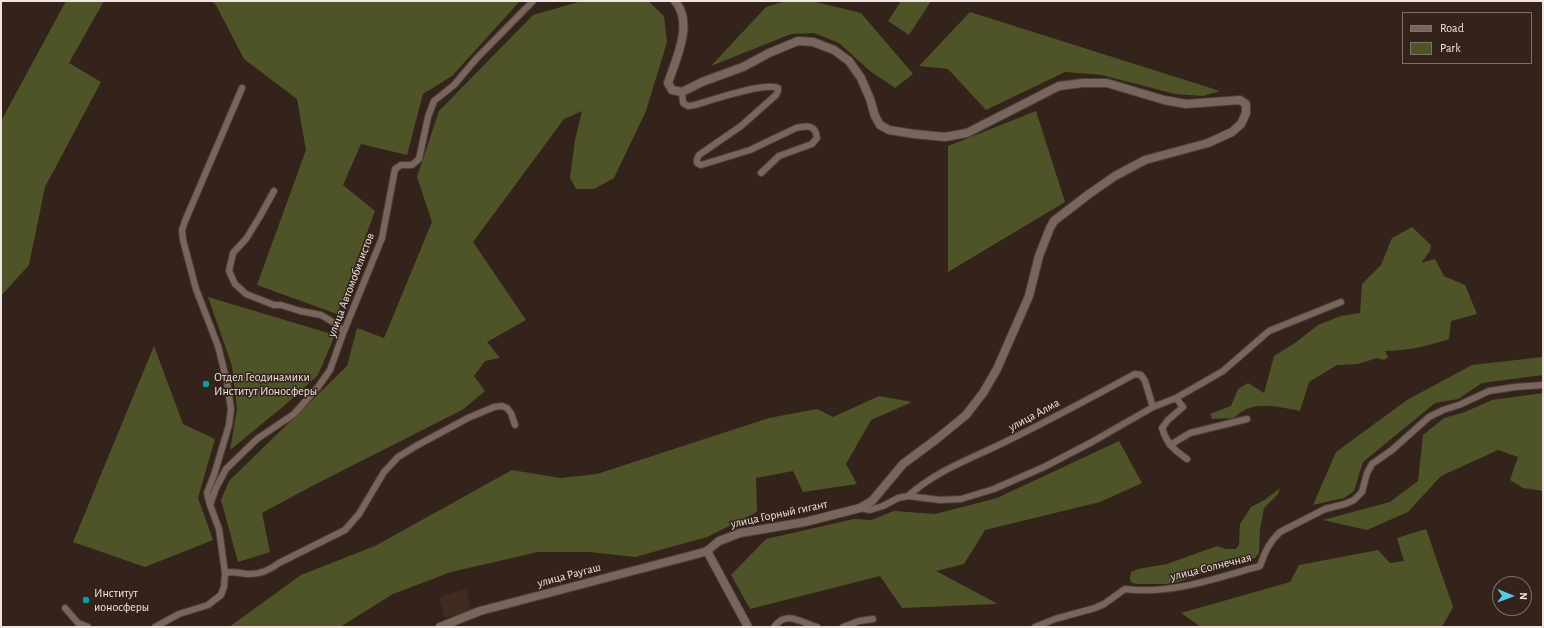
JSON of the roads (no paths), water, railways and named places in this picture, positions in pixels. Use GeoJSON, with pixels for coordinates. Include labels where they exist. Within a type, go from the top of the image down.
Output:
{"type":"FeatureCollection","features":[{"type":"Feature","properties":{"kind":"street","name":"улица Автомобилистов"},"geometry":{"type":"LineString","coordinates":[[210,505],[216,488],[226,469],[257,439],[294,414],[318,387],[330,370],[344,331],[382,238],[395,169],[401,165],[412,165],[419,159],[428,117],[434,101],[454,85],[476,59],[534,1]]}},
{"type":"Feature","properties":{"kind":"street"},"geometry":{"type":"LineString","coordinates":[[675,1],[679,6],[682,15],[682,40],[668,83],[672,90],[682,92],[702,82],[743,68],[769,53],[798,41],[813,42],[834,50],[849,61],[861,78],[875,116],[880,124],[889,130],[945,137],[967,133],[1059,86],[1083,83],[1107,83],[1164,100],[1186,104],[1240,100],[1246,104],[1246,113],[1241,124],[1232,132],[1208,143],[1145,160],[1115,176],[1088,194],[1054,221],[1039,256],[1029,296],[997,369],[977,402],[966,415],[944,434],[903,464],[872,501],[860,508]]}},
{"type":"Feature","properties":{"kind":"street"},"geometry":{"type":"LineString","coordinates":[[682,92],[683,103],[688,106],[738,92],[774,86],[778,88],[776,95],[741,126],[698,155],[696,159],[697,163],[701,165],[750,150],[796,128],[805,126],[812,127],[816,132],[817,138],[812,144],[779,156],[761,173]]}},
{"type":"Feature","properties":{"kind":"street"},"geometry":{"type":"LineString","coordinates":[[155,627],[179,614],[208,605],[222,595],[224,587],[225,573],[218,529],[207,493],[229,425],[231,409],[227,382],[218,346],[196,289],[183,240],[182,230],[242,88]]}},
{"type":"Feature","properties":{"kind":"street"},"geometry":{"type":"LineString","coordinates":[[274,191],[246,239],[233,253],[229,272],[235,284],[246,294],[274,305],[282,305],[300,311],[321,315],[344,331]]}},
{"type":"Feature","properties":{"kind":"street"},"geometry":{"type":"LineString","coordinates":[[860,508],[870,510],[883,506],[898,498],[908,496],[940,500],[961,499],[994,489],[1044,467],[1092,442],[1153,407],[1176,398],[1223,371],[1269,331],[1341,302]]}},
{"type":"Feature","properties":{"kind":"street","name":"улица Алма"},"geometry":{"type":"LineString","coordinates":[[908,496],[936,475],[968,458],[1006,442],[1135,374],[1141,375],[1145,381],[1153,407]]}},
{"type":"Feature","properties":{"kind":"street","name":"улица Солнечная"},"geometry":{"type":"LineString","coordinates":[[1035,627],[1055,619],[1095,608],[1104,604],[1125,589],[1174,589],[1260,566],[1263,556],[1274,537],[1280,532],[1325,508],[1345,504],[1354,500],[1362,492],[1367,473],[1372,464],[1392,450],[1429,417],[1489,391],[1543,385]]}},
{"type":"Feature","properties":{"kind":"street"},"geometry":{"type":"LineString","coordinates":[[1176,398],[1183,407],[1168,420],[1162,428],[1173,449],[1187,459]]}},
{"type":"Feature","properties":{"kind":"street"},"geometry":{"type":"LineString","coordinates":[[225,573],[233,571],[247,574],[270,570],[279,563],[345,530],[359,514],[384,472],[398,457],[451,426],[494,407],[502,406],[507,408],[511,413],[515,425]]}},
{"type":"Feature","properties":{"kind":"street"},"geometry":{"type":"LineString","coordinates":[[1170,445],[1194,432],[1247,419]]}},
{"type":"Feature","properties":{"kind":"street","name":"улица Горный гигант"},"geometry":{"type":"LineString","coordinates":[[707,551],[719,541],[740,533],[805,522],[860,508]]}},
{"type":"Feature","properties":{"kind":"street"},"geometry":{"type":"LineString","coordinates":[[707,551],[748,627]]}},
{"type":"Feature","properties":{"kind":"street","name":"улица Раугаш"},"geometry":{"type":"LineString","coordinates":[[440,627],[480,611],[707,551]]}},
{"type":"Feature","properties":{"kind":"street"},"geometry":{"type":"LineString","coordinates":[[66,608],[78,623],[88,627]]}},
{"type":"Feature","properties":{"kind":"street"},"geometry":{"type":"LineString","coordinates":[[774,627],[779,620],[789,617],[817,627]]}},
{"type":"Feature","properties":{"kind":"street"},"geometry":{"type":"LineString","coordinates":[[843,627],[873,619]]}},
{"type":"Feature","properties":{"kind":"place","name":"Отдел Геодинамики Институт Ионосферы"},"geometry":{"type":"Point","coordinates":[206,384]}},
{"type":"Feature","properties":{"kind":"place","name":"Институт ионосферы"},"geometry":{"type":"Point","coordinates":[86,600]}}]}
